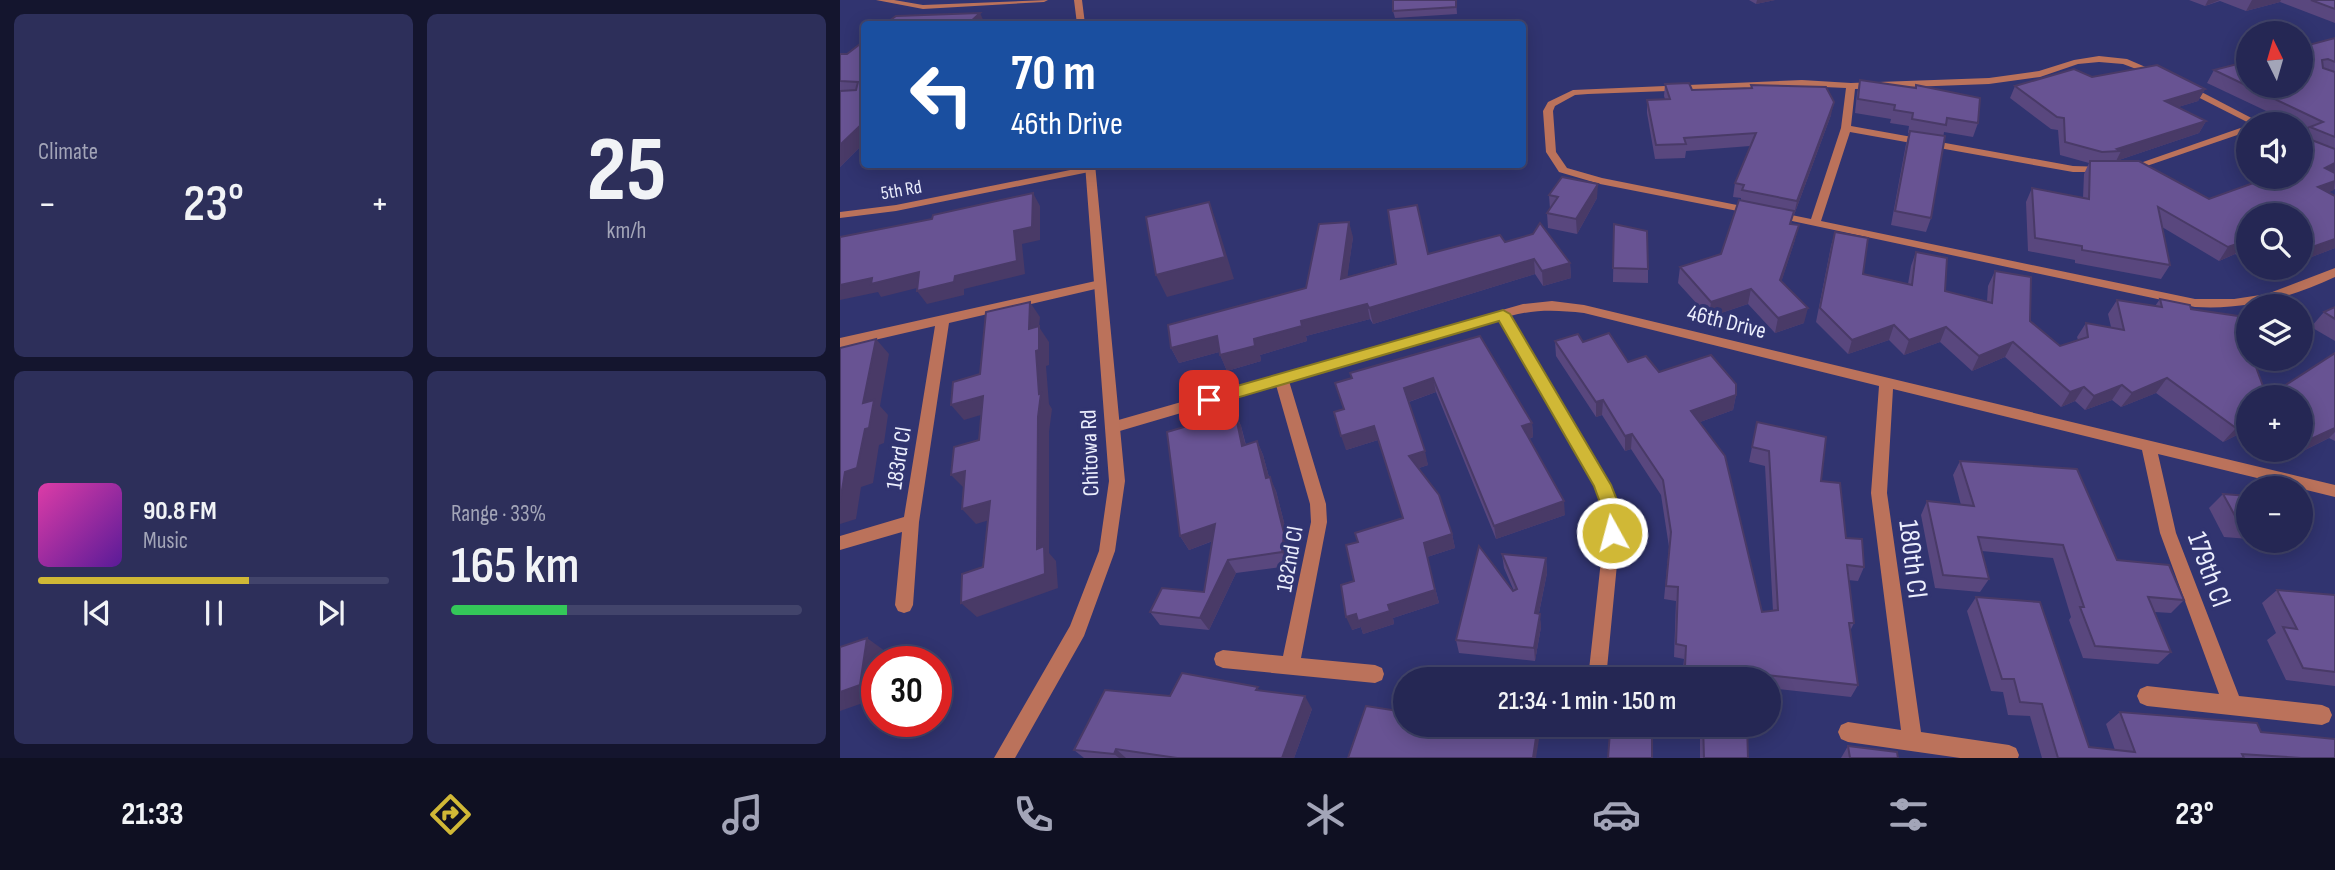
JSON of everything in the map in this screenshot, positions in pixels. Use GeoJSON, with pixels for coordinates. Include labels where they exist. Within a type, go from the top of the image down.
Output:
{"type":"FeatureCollection","features":[{"type":"Feature","properties":{"kind":"street"},"geometry":{"type":"LineString","coordinates":[[880,0],[923,8],[1044,0]]}},
{"type":"Feature","properties":{"kind":"street"},"geometry":{"type":"LineString","coordinates":[[1078,0],[1081,21]]}},
{"type":"Feature","properties":{"kind":"street"},"geometry":{"type":"LineString","coordinates":[[2236,113],[2151,71],[2114,60],[2077,62],[2040,74],[2004,80],[1851,86],[1810,83],[1588,91],[1561,98],[1551,104],[1548,111],[1551,152],[1563,170],[1600,181],[2206,304],[2227,306],[2287,295],[2335,272]]}},
{"type":"Feature","properties":{"kind":"street"},"geometry":{"type":"LineString","coordinates":[[1815,223],[1846,128],[1851,86]]}},
{"type":"Feature","properties":{"kind":"street"},"geometry":{"type":"LineString","coordinates":[[1846,128],[2095,170],[2132,169],[2236,133]]}},
{"type":"Feature","properties":{"kind":"street","name":"5th Rd"},"geometry":{"type":"LineString","coordinates":[[840,215],[896,208],[1085,168]]}},
{"type":"Feature","properties":{"kind":"street","name":"Chitowa Rd"},"geometry":{"type":"LineString","coordinates":[[1004,758],[1078,630],[1107,551],[1118,481],[1090,168]]}},
{"type":"Feature","properties":{"kind":"street"},"geometry":{"type":"LineString","coordinates":[[840,343],[1100,284]]}},
{"type":"Feature","properties":{"kind":"street","name":"46th Drive"},"geometry":{"type":"LineString","coordinates":[[1113,428],[1503,314],[1552,305],[1584,309],[2335,491]]}},
{"type":"Feature","properties":{"kind":"street"},"geometry":{"type":"LineString","coordinates":[[1503,314],[1602,485],[1611,508],[1612,533],[1598,667]]}},
{"type":"Feature","properties":{"kind":"street","name":"183rd Cl"},"geometry":{"type":"LineString","coordinates":[[904,605],[911,522],[943,319]]}},
{"type":"Feature","properties":{"kind":"street","name":"182nd Cl"},"geometry":{"type":"LineString","coordinates":[[1281,379],[1318,504],[1319,522],[1290,667]]}},
{"type":"Feature","properties":{"kind":"street","name":"180th Cl"},"geometry":{"type":"LineString","coordinates":[[1886,383],[1879,493],[1912,741]]}},
{"type":"Feature","properties":{"kind":"street","name":"179th Cl"},"geometry":{"type":"LineString","coordinates":[[2149,447],[2168,533],[2233,706]]}},
{"type":"Feature","properties":{"kind":"street"},"geometry":{"type":"LineString","coordinates":[[840,543],[911,522]]}},
{"type":"Feature","properties":{"kind":"street"},"geometry":{"type":"LineString","coordinates":[[1223,659],[1375,674]]}},
{"type":"Feature","properties":{"kind":"street"},"geometry":{"type":"LineString","coordinates":[[2147,696],[2322,715]]}},
{"type":"Feature","properties":{"kind":"street"},"geometry":{"type":"LineString","coordinates":[[1848,732],[2009,755]]}},
{"type":"Feature","properties":{"kind":"building"},"geometry":{"type":"Polygon","coordinates":[[[1393,0],[1456,0],[1456,7],[1393,11],[1393,0]]]}},
{"type":"Feature","properties":{"kind":"building"},"geometry":{"type":"Polygon","coordinates":[[[2311,0],[2335,0],[2335,9],[2311,0]]]}},
{"type":"Feature","properties":{"kind":"building"},"geometry":{"type":"Polygon","coordinates":[[[980,13],[971,21],[889,21],[896,16],[980,13]]]}},
{"type":"Feature","properties":{"kind":"building"},"geometry":{"type":"Polygon","coordinates":[[[2335,38],[2335,62],[2322,60],[2323,68],[2335,72],[2335,137],[2313,128],[2323,122],[2313,117],[2313,112],[2302,112],[2273,98],[2314,98],[2314,44],[2335,38]]]}},
{"type":"Feature","properties":{"kind":"building"},"geometry":{"type":"Polygon","coordinates":[[[861,43],[861,125],[840,145],[840,91],[856,90],[858,82],[840,81],[840,54],[847,54],[861,43]]]}},
{"type":"Feature","properties":{"kind":"building"},"geometry":{"type":"Polygon","coordinates":[[[2236,64],[2236,80],[2214,70],[2236,64]]]}},
{"type":"Feature","properties":{"kind":"building"},"geometry":{"type":"Polygon","coordinates":[[[2157,65],[2205,89],[2165,101],[2206,121],[2117,149],[2121,151],[2102,152],[2065,142],[2064,118],[2057,117],[2015,86],[2074,69],[2092,77],[2157,65]]]}},
{"type":"Feature","properties":{"kind":"building"},"geometry":{"type":"Polygon","coordinates":[[[1860,80],[1916,88],[1916,85],[1980,98],[1978,123],[1947,118],[1946,125],[1912,119],[1913,113],[1894,110],[1895,105],[1858,99],[1860,80]]]}},
{"type":"Feature","properties":{"kind":"building"},"geometry":{"type":"Polygon","coordinates":[[[1689,83],[1692,90],[1752,88],[1751,85],[1826,87],[1834,102],[1797,201],[1742,190],[1744,185],[1735,183],[1756,133],[1684,138],[1686,144],[1656,145],[1647,100],[1670,99],[1665,84],[1689,83]]]}},
{"type":"Feature","properties":{"kind":"building"},"geometry":{"type":"Polygon","coordinates":[[[1910,131],[1945,136],[1931,218],[1895,211],[1910,131]]]}},
{"type":"Feature","properties":{"kind":"building"},"geometry":{"type":"Polygon","coordinates":[[[2313,141],[2335,149],[2335,163],[2325,168],[2335,173],[2335,181],[2318,187],[2335,196],[2335,239],[2313,247],[2313,203],[2236,203],[2236,244],[2228,247],[2158,207],[2170,265],[2082,250],[2082,246],[2035,238],[2032,188],[2089,199],[2090,161],[2139,161],[2209,199],[2237,189],[2313,189],[2313,141]]]}},
{"type":"Feature","properties":{"kind":"building"},"geometry":{"type":"Polygon","coordinates":[[[1562,177],[1598,184],[1576,219],[1547,213],[1558,197],[1549,195],[1562,177]]]}},
{"type":"Feature","properties":{"kind":"building"},"geometry":{"type":"Polygon","coordinates":[[[1033,193],[1032,227],[1014,231],[1017,261],[955,276],[954,282],[917,291],[919,272],[871,284],[872,278],[840,285],[840,237],[932,219],[933,215],[1033,193]]]}},
{"type":"Feature","properties":{"kind":"building"},"geometry":{"type":"Polygon","coordinates":[[[1739,200],[1794,211],[1790,224],[1799,225],[1780,280],[1808,308],[1778,318],[1751,289],[1711,302],[1680,267],[1721,254],[1739,200]]]}},
{"type":"Feature","properties":{"kind":"building"},"geometry":{"type":"Polygon","coordinates":[[[1209,202],[1225,257],[1156,275],[1146,217],[1209,202]]]}},
{"type":"Feature","properties":{"kind":"building"},"geometry":{"type":"Polygon","coordinates":[[[1417,205],[1428,254],[1500,235],[1505,242],[1533,234],[1540,223],[1570,263],[1542,271],[1534,259],[1369,308],[1367,304],[1301,321],[1302,326],[1254,339],[1255,346],[1220,355],[1217,336],[1171,348],[1168,325],[1306,288],[1319,224],[1349,222],[1341,279],[1396,264],[1388,210],[1417,205]]]}},
{"type":"Feature","properties":{"kind":"building"},"geometry":{"type":"Polygon","coordinates":[[[1614,224],[1647,231],[1648,269],[1613,268],[1614,224]]]}},
{"type":"Feature","properties":{"kind":"building"},"geometry":{"type":"Polygon","coordinates":[[[1835,232],[1868,238],[1863,274],[1912,285],[1916,252],[1947,258],[1945,291],[1992,303],[1995,271],[2031,277],[2030,321],[2060,346],[2088,337],[2086,323],[2124,330],[2117,300],[2162,307],[2160,299],[2190,305],[2191,309],[2236,316],[2236,371],[2257,371],[2263,385],[2236,385],[2236,428],[2167,378],[2132,393],[2122,385],[2094,396],[2084,387],[2070,392],[2013,342],[1979,356],[1946,327],[1909,340],[1894,325],[1852,340],[1820,308],[1835,232]]]}},
{"type":"Feature","properties":{"kind":"building"},"geometry":{"type":"Polygon","coordinates":[[[1030,302],[1029,329],[1039,326],[1039,350],[1036,351],[1039,394],[1041,393],[1038,417],[1037,549],[1044,546],[1045,574],[961,603],[962,574],[983,567],[990,501],[962,509],[965,471],[951,475],[954,447],[979,440],[983,396],[951,405],[953,382],[980,374],[986,312],[1030,302]]]}},
{"type":"Feature","properties":{"kind":"building"},"geometry":{"type":"Polygon","coordinates":[[[2335,307],[2335,319],[2324,312],[2335,307]]]}},
{"type":"Feature","properties":{"kind":"building"},"geometry":{"type":"Polygon","coordinates":[[[1609,333],[1628,362],[1646,356],[1659,372],[1711,355],[1736,384],[1736,395],[1691,411],[1725,456],[1762,612],[1778,610],[1769,451],[1752,447],[1757,422],[1826,437],[1821,481],[1840,483],[1846,538],[1862,539],[1864,567],[1847,565],[1854,623],[1849,623],[1858,685],[1781,677],[1781,667],[1685,666],[1686,646],[1676,644],[1678,587],[1666,586],[1671,532],[1663,480],[1632,434],[1625,436],[1603,400],[1596,402],[1555,341],[1578,334],[1583,342],[1609,333]]]}},
{"type":"Feature","properties":{"kind":"building"},"geometry":{"type":"Polygon","coordinates":[[[1480,336],[1532,423],[1522,426],[1564,501],[1494,526],[1433,378],[1404,388],[1425,451],[1409,456],[1439,495],[1452,534],[1424,543],[1435,590],[1388,605],[1390,611],[1358,621],[1356,614],[1346,617],[1341,585],[1354,581],[1346,545],[1358,542],[1355,533],[1403,518],[1374,426],[1341,436],[1334,412],[1344,409],[1335,383],[1352,378],[1350,373],[1480,336]]]}},
{"type":"Feature","properties":{"kind":"building"},"geometry":{"type":"Polygon","coordinates":[[[876,339],[863,403],[874,400],[869,428],[865,429],[857,468],[845,472],[840,502],[840,348],[876,339]]]}},
{"type":"Feature","properties":{"kind":"building"},"geometry":{"type":"Polygon","coordinates":[[[2335,353],[2335,428],[2313,438],[2313,385],[2286,385],[2307,371],[2313,371],[2313,367],[2335,353]]]}},
{"type":"Feature","properties":{"kind":"building"},"geometry":{"type":"Polygon","coordinates":[[[1235,412],[1242,446],[1257,441],[1266,478],[1270,477],[1284,533],[1282,552],[1228,560],[1200,618],[1150,612],[1162,588],[1204,592],[1215,524],[1180,536],[1167,432],[1235,412]]]}},
{"type":"Feature","properties":{"kind":"building"},"geometry":{"type":"Polygon","coordinates":[[[1960,461],[2077,469],[2117,560],[2169,565],[2184,600],[2148,597],[2171,652],[2095,646],[2080,607],[2084,607],[2063,545],[1978,537],[1989,579],[1943,575],[1927,501],[1974,506],[1960,461]]]}},
{"type":"Feature","properties":{"kind":"building"},"geometry":{"type":"Polygon","coordinates":[[[2223,494],[2236,495],[2236,518],[2223,494]]]}},
{"type":"Feature","properties":{"kind":"building"},"geometry":{"type":"Polygon","coordinates":[[[1479,546],[1513,591],[1517,589],[1502,554],[1546,558],[1535,613],[1540,614],[1534,648],[1456,640],[1479,546]]]}},
{"type":"Feature","properties":{"kind":"building"},"geometry":{"type":"Polygon","coordinates":[[[2277,590],[2335,595],[2335,672],[2303,668],[2283,627],[2297,629],[2277,590]]]}},
{"type":"Feature","properties":{"kind":"building"},"geometry":{"type":"Polygon","coordinates":[[[1976,597],[2040,602],[2089,747],[2135,752],[2120,712],[2257,723],[2261,732],[2335,739],[2335,758],[2242,754],[2244,758],[2058,758],[2042,704],[2020,702],[2014,679],[2002,679],[1976,597]]]}},
{"type":"Feature","properties":{"kind":"building"},"geometry":{"type":"Polygon","coordinates":[[[867,638],[866,646],[861,646],[860,685],[840,692],[840,647],[867,638]]]}},
{"type":"Feature","properties":{"kind":"building"},"geometry":{"type":"Polygon","coordinates":[[[1182,673],[1258,687],[1256,690],[1305,696],[1282,758],[1177,758],[1116,749],[1114,754],[1074,750],[1105,690],[1170,696],[1182,673]]]}},
{"type":"Feature","properties":{"kind":"building"},"geometry":{"type":"Polygon","coordinates":[[[1366,706],[1393,710],[1393,737],[1536,737],[1533,758],[1348,758],[1366,706]]]}},
{"type":"Feature","properties":{"kind":"building"},"geometry":{"type":"Polygon","coordinates":[[[1610,737],[1652,737],[1652,758],[1608,758],[1610,737]]]}},
{"type":"Feature","properties":{"kind":"building"},"geometry":{"type":"Polygon","coordinates":[[[1703,737],[1747,737],[1748,758],[1704,758],[1703,737]]]}},
{"type":"Feature","properties":{"kind":"building"},"geometry":{"type":"Polygon","coordinates":[[[1848,746],[1897,752],[1898,758],[1850,758],[1848,746]]]}},
{"type":"Feature","properties":{"kind":"route"},"geometry":{"type":"LineString","coordinates":[[1209,400],[1503,314],[1602,485],[1611,508],[1612,533]]}}]}
